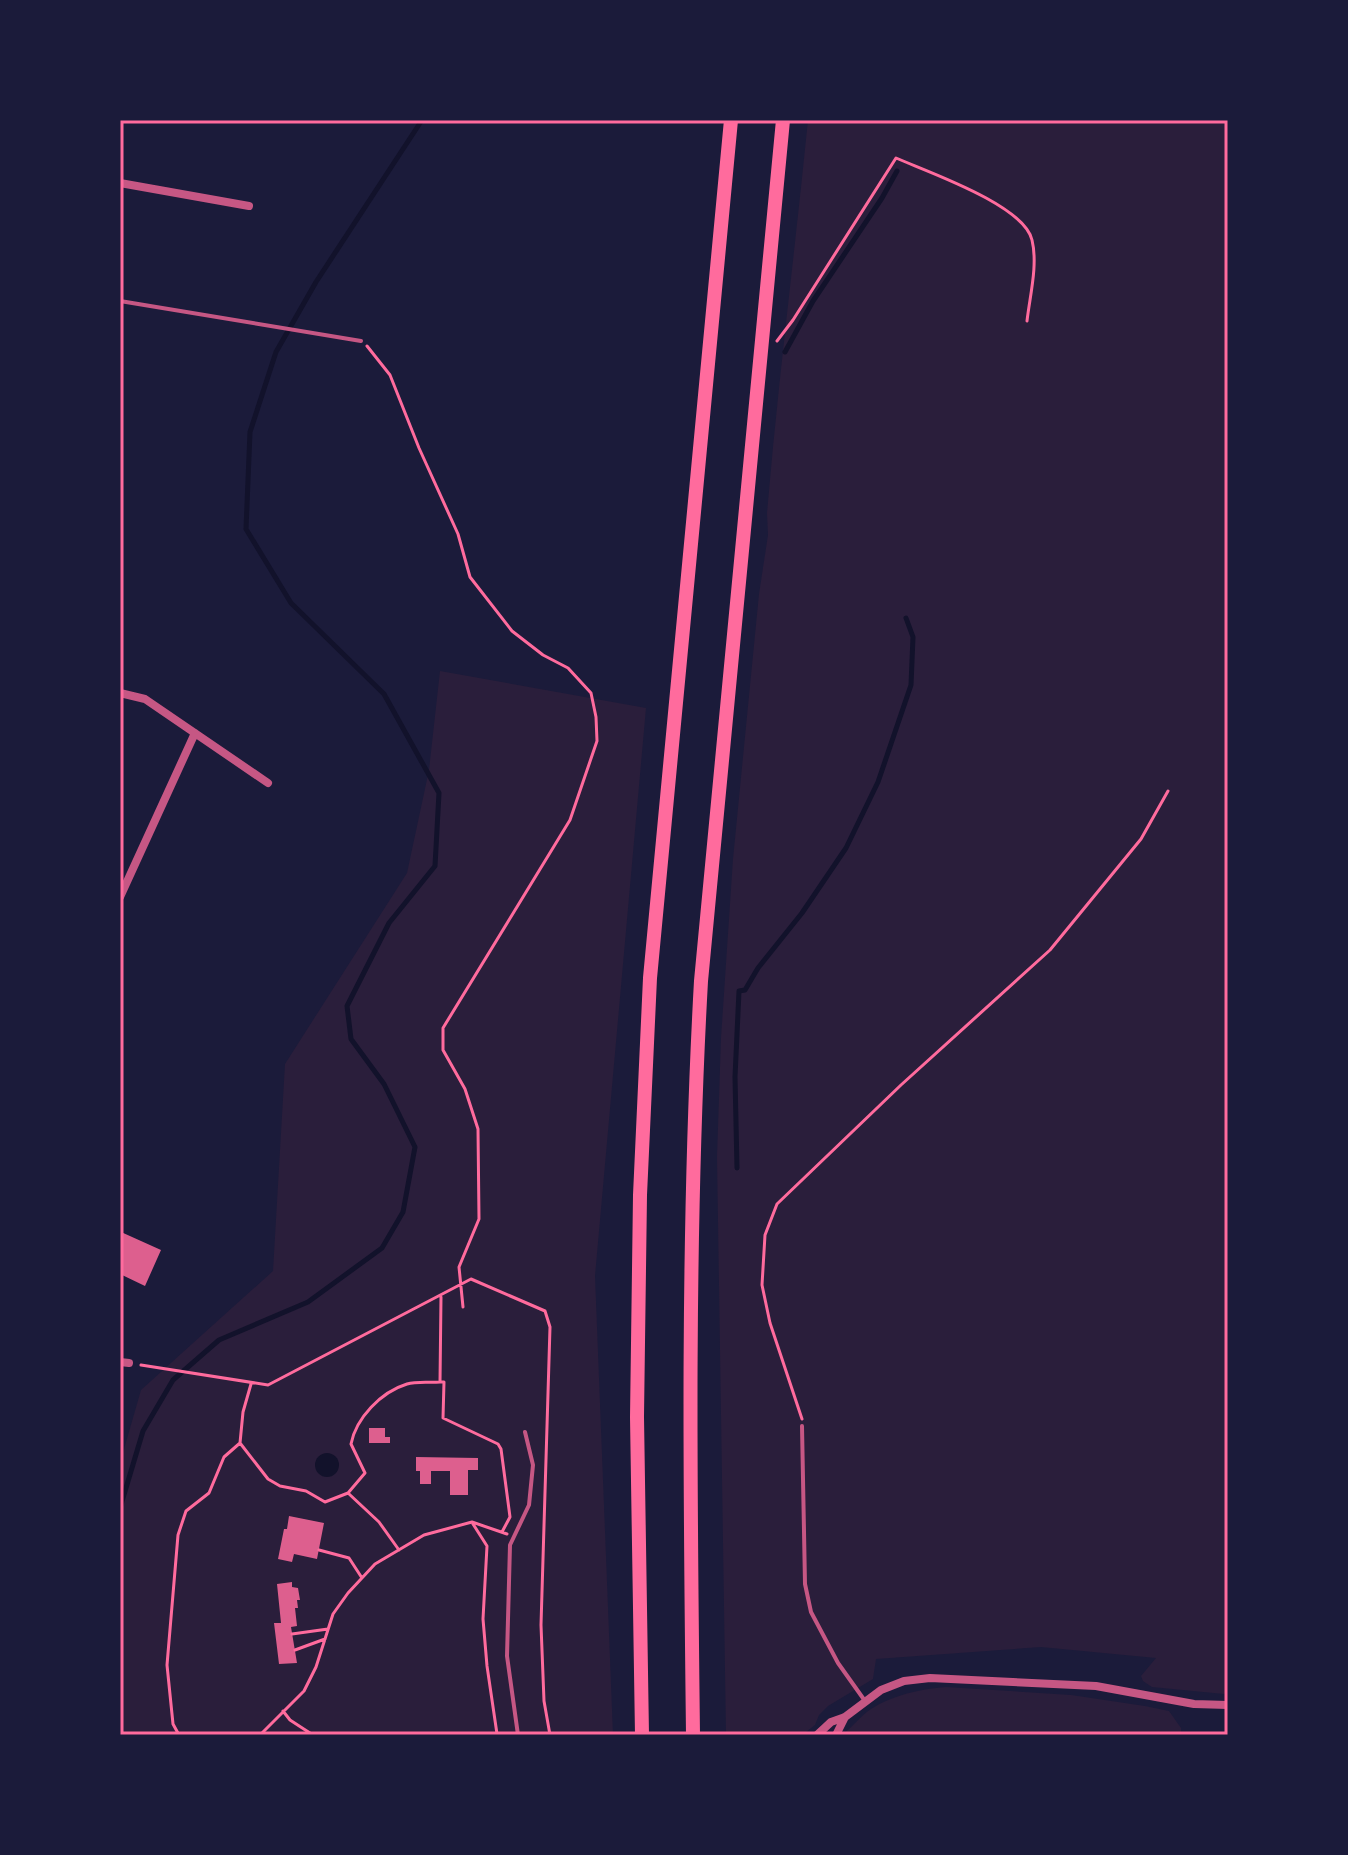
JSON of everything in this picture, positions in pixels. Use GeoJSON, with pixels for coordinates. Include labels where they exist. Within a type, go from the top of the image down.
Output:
{"type":"FeatureCollection","features":[{"type":"Feature","properties":{"kind":"highway"},"geometry":{"type":"LineString","coordinates":[[642,1734],[637,1417],[640,1195],[650,978],[731,120]]}},
{"type":"Feature","properties":{"kind":"highway"},"geometry":{"type":"LineString","coordinates":[[693,1733],[690,1302],[693,1131],[701,981],[783,120]]}},
{"type":"Feature","properties":{"kind":"street"},"geometry":{"type":"LineString","coordinates":[[120,183],[249,206]]}},
{"type":"Feature","properties":{"kind":"street"},"geometry":{"type":"LineString","coordinates":[[120,693],[145,699],[268,783]]}},
{"type":"Feature","properties":{"kind":"street"},"geometry":{"type":"LineString","coordinates":[[120,897],[195,733]]}},
{"type":"Feature","properties":{"kind":"street"},"geometry":{"type":"LineString","coordinates":[[817,1735],[831,1722],[845,1717],[865,1701],[904,1681],[930,1678],[1096,1686],[1194,1704],[1228,1705]]}},
{"type":"Feature","properties":{"kind":"street"},"geometry":{"type":"LineString","coordinates":[[836,1735],[845,1717]]}},
{"type":"Feature","properties":{"kind":"lane"},"geometry":{"type":"LineString","coordinates":[[120,301],[361,341]]}},
{"type":"Feature","properties":{"kind":"lane"},"geometry":{"type":"LineString","coordinates":[[802,1426],[805,1584],[811,1612],[838,1663],[865,1701]]}},
{"type":"Feature","properties":{"kind":"lane"},"geometry":{"type":"LineString","coordinates":[[518,1735],[507,1656],[510,1545],[529,1505],[532,1478],[533,1465],[525,1432]]}},
{"type":"Feature","properties":{"kind":"path"},"geometry":{"type":"LineString","coordinates":[[776,341],[793,320],[896,158],[992,200],[1022,221],[1032,236],[1035,257],[1027,321]]}},
{"type":"Feature","properties":{"kind":"path"},"geometry":{"type":"LineString","coordinates":[[361,341],[390,375],[458,534],[470,577],[512,631],[543,655],[568,668],[591,693],[596,717],[597,741],[570,820],[443,1028],[443,1050],[465,1089],[478,1129],[479,1219],[459,1267],[463,1307]]}},
{"type":"Feature","properties":{"kind":"path"},"geometry":{"type":"LineString","coordinates":[[802,1426],[802,1416],[773,1332],[762,1285],[765,1235],[777,1204],[901,1085],[1050,950],[1141,839],[1168,791]]}},
{"type":"Feature","properties":{"kind":"path"},"geometry":{"type":"LineString","coordinates":[[124,1362],[268,1385],[460,1284]]}},
{"type":"Feature","properties":{"kind":"path"},"geometry":{"type":"LineString","coordinates":[[440,1382],[441,1295]]}},
{"type":"Feature","properties":{"kind":"path"},"geometry":{"type":"LineString","coordinates":[[240,1443],[268,1479],[280,1486],[306,1491],[325,1502],[348,1493],[365,1473],[351,1444],[359,1421],[368,1410],[405,1385],[444,1382],[443,1418],[498,1444],[501,1449],[510,1517],[502,1532]]}},
{"type":"Feature","properties":{"kind":"path"},"geometry":{"type":"LineString","coordinates":[[179,1735],[173,1724],[167,1665],[178,1535],[186,1511],[209,1493],[224,1457],[240,1443],[243,1412],[251,1384]]}},
{"type":"Feature","properties":{"kind":"path"},"geometry":{"type":"LineString","coordinates":[[348,1493],[379,1522],[399,1550]]}},
{"type":"Feature","properties":{"kind":"path"},"geometry":{"type":"LineString","coordinates":[[472,1522],[487,1546],[483,1619],[494,1734],[506,1735]]}},
{"type":"Feature","properties":{"kind":"path"},"geometry":{"type":"LineString","coordinates":[[260,1735],[304,1691],[333,1614],[375,1564],[424,1535],[472,1522],[514,1536]]}},
{"type":"Feature","properties":{"kind":"path"},"geometry":{"type":"LineString","coordinates":[[319,1550],[349,1558],[362,1578]]}},
{"type":"Feature","properties":{"kind":"path"},"geometry":{"type":"LineString","coordinates":[[292,1634],[328,1629]]}},
{"type":"Feature","properties":{"kind":"path"},"geometry":{"type":"LineString","coordinates":[[295,1650],[325,1639]]}},
{"type":"Feature","properties":{"kind":"path"},"geometry":{"type":"LineString","coordinates":[[283,1711],[290,1720],[313,1735]]}},
{"type":"Feature","properties":{"kind":"shaded area"},"geometry":{"type":"Polygon","coordinates":[[[808,120],[1228,120],[1228,1692],[1224,1694],[1152,1687],[1141,1676],[1156,1658],[1041,1647],[876,1659],[873,1679],[828,1706],[815,1725],[802,1735],[726,1735],[717,1157],[721,1038],[733,859],[808,120]]]}},
{"type":"Feature","properties":{"kind":"shaded area"},"geometry":{"type":"Polygon","coordinates":[[[440,671],[646,708],[595,1276],[613,1735],[120,1735],[120,1463],[141,1390],[273,1271],[285,1064],[407,873],[429,770],[440,671]]]}},
{"type":"Feature","properties":{"kind":"shaded area"},"geometry":{"type":"Polygon","coordinates":[[[327,1453],[335,1457],[339,1465],[335,1473],[327,1477],[319,1473],[315,1465],[319,1457],[327,1453]]]}},
{"type":"Feature","properties":{"kind":"shaded area"},"geometry":{"type":"Polygon","coordinates":[[[946,1687],[1071,1695],[1145,1706],[1169,1711],[1181,1728],[1181,1734],[1190,1735],[842,1735],[879,1704],[917,1691],[946,1687]]]}},
{"type":"Feature","properties":{"kind":"building"},"geometry":{"type":"Polygon","coordinates":[[[121,1232],[161,1250],[145,1286],[120,1274],[121,1232]]]}},
{"type":"Feature","properties":{"kind":"building"},"geometry":{"type":"Polygon","coordinates":[[[369,1428],[385,1428],[385,1437],[390,1437],[390,1443],[369,1443],[369,1428]]]}},
{"type":"Feature","properties":{"kind":"building"},"geometry":{"type":"Polygon","coordinates":[[[416,1457],[478,1458],[478,1470],[468,1470],[468,1495],[450,1495],[450,1471],[431,1471],[431,1484],[420,1484],[416,1457]]]}},
{"type":"Feature","properties":{"kind":"building"},"geometry":{"type":"Polygon","coordinates":[[[289,1516],[324,1523],[317,1559],[294,1554],[292,1562],[278,1559],[289,1516]]]}},
{"type":"Feature","properties":{"kind":"building"},"geometry":{"type":"Polygon","coordinates":[[[292,1582],[292,1587],[298,1588],[300,1600],[297,1600],[298,1608],[295,1608],[297,1626],[291,1627],[297,1663],[279,1664],[274,1623],[281,1623],[277,1584],[292,1582]]]}},
{"type":"Feature","properties":{"kind":"waterway"},"geometry":{"type":"LineString","coordinates":[[120,1508],[143,1431],[173,1380],[219,1340],[308,1302],[382,1248],[403,1212],[415,1147],[384,1084],[351,1039],[347,1006],[389,923],[435,866],[439,793],[384,694],[291,603],[246,529],[250,432],[276,352],[316,282],[422,120]]}},
{"type":"Feature","properties":{"kind":"waterway"},"geometry":{"type":"LineString","coordinates":[[785,352],[813,301],[897,171]]}},
{"type":"Feature","properties":{"kind":"waterway"},"geometry":{"type":"LineString","coordinates":[[737,1168],[735,1077],[739,991],[745,990],[846,848],[878,782],[911,685],[913,637],[906,618]]}}]}
